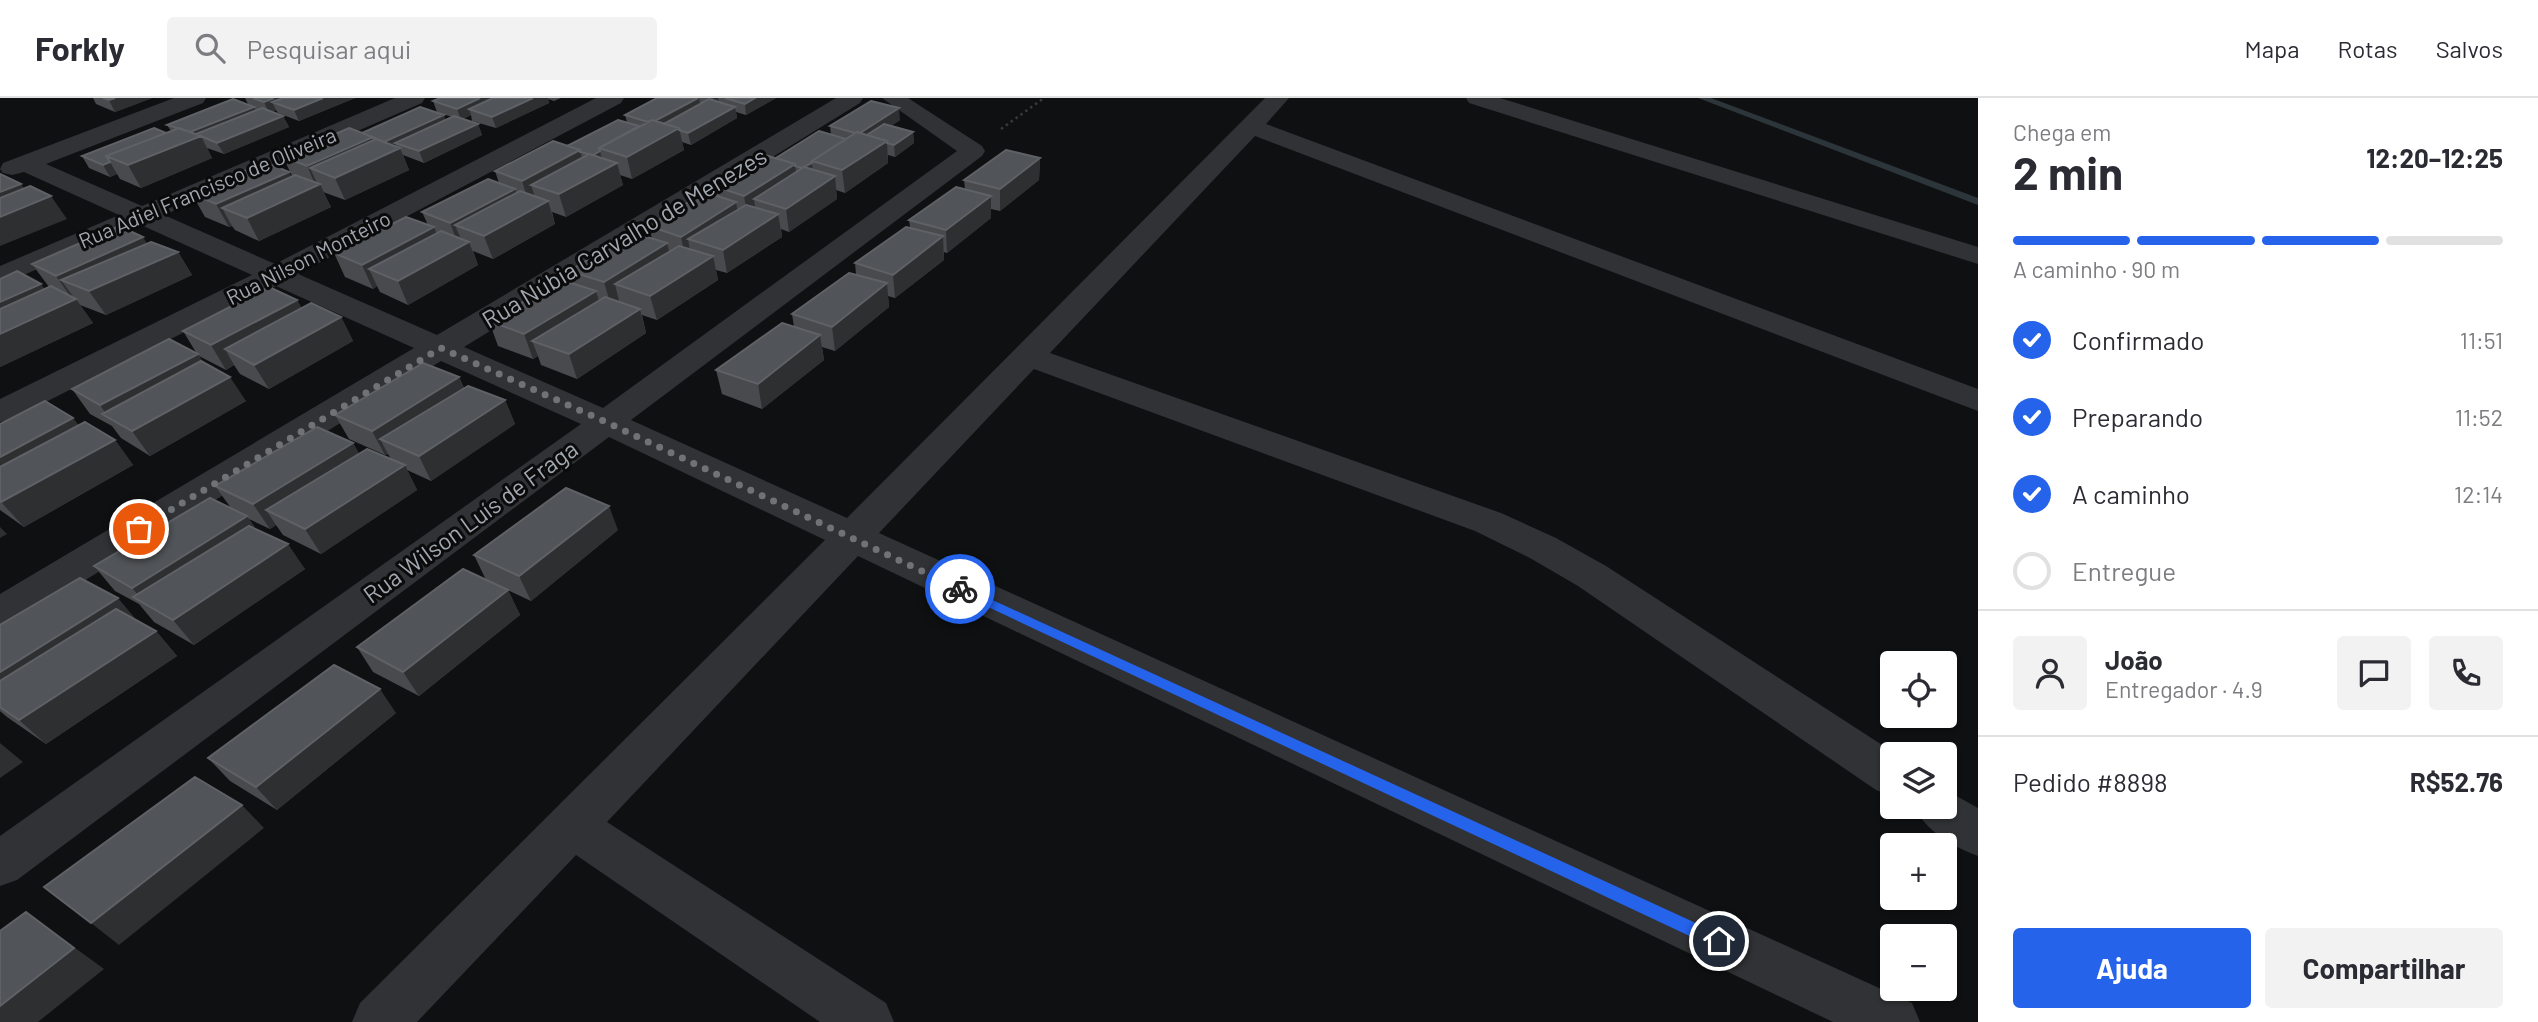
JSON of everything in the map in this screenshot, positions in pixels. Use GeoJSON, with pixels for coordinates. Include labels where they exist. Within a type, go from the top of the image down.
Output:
{"type":"FeatureCollection","features":[{"type":"Feature","properties":{"kind":"street"},"geometry":{"type":"LineString","coordinates":[[12,168],[195,98]]}},
{"type":"Feature","properties":{"kind":"street","name":"Rua Adiel Francisco de Oliveira"},"geometry":{"type":"LineString","coordinates":[[0,276],[414,98]]}},
{"type":"Feature","properties":{"kind":"street","name":"Rua Nilson Monteiro"},"geometry":{"type":"LineString","coordinates":[[0,412],[275,275],[614,98]]}},
{"type":"Feature","properties":{"kind":"street","name":"Rua Núbia Carvalho de Menezes"},"geometry":{"type":"LineString","coordinates":[[0,613],[852,98]]}},
{"type":"Feature","properties":{"kind":"street"},"geometry":{"type":"LineString","coordinates":[[893,98],[973,151]]}},
{"type":"Feature","properties":{"kind":"street"},"geometry":{"type":"LineString","coordinates":[[379,1022],[1278,98]]}},
{"type":"Feature","properties":{"kind":"street"},"geometry":{"type":"LineString","coordinates":[[1477,98],[1978,257]]}},
{"type":"Feature","properties":{"kind":"street"},"geometry":{"type":"LineString","coordinates":[[1251,126],[1978,401]]}},
{"type":"Feature","properties":{"kind":"street","name":"Rua Wilson Luís de Fraga"},"geometry":{"type":"LineString","coordinates":[[0,864],[973,151]]}},
{"type":"Feature","properties":{"kind":"street"},"geometry":{"type":"LineString","coordinates":[[12,168],[141,216],[606,422],[1892,1022]]}},
{"type":"Feature","properties":{"kind":"street"},"geometry":{"type":"LineString","coordinates":[[1028,356],[1489,522],[1543,548],[1592,576],[1880,768]]}},
{"type":"Feature","properties":{"kind":"street"},"geometry":{"type":"LineString","coordinates":[[1956,819],[1978,834]]}},
{"type":"Feature","properties":{"kind":"street"},"geometry":{"type":"LineString","coordinates":[[572,826],[867,1022]]}},
{"type":"Feature","properties":{"kind":"path"},"geometry":{"type":"LineString","coordinates":[[973,151],[1044,98]]}},
{"type":"Feature","properties":{"kind":"building"},"geometry":{"type":"Polygon","coordinates":[[[253,98],[274,98],[264,102],[253,98]]]}},
{"type":"Feature","properties":{"kind":"building"},"geometry":{"type":"Polygon","coordinates":[[[283,98],[323,98],[294,110],[272,102],[283,98]]]}},
{"type":"Feature","properties":{"kind":"building"},"geometry":{"type":"Polygon","coordinates":[[[440,98],[480,98],[457,109],[433,101],[440,98]]]}},
{"type":"Feature","properties":{"kind":"building"},"geometry":{"type":"Polygon","coordinates":[[[493,98],[533,98],[492,117],[469,109],[493,98]]]}},
{"type":"Feature","properties":{"kind":"building"},"geometry":{"type":"Polygon","coordinates":[[[657,98],[698,98],[655,121],[648,122],[625,115],[657,98]]]}},
{"type":"Feature","properties":{"kind":"building"},"geometry":{"type":"Polygon","coordinates":[[[725,98],[755,98],[745,104],[725,98]]]}},
{"type":"Feature","properties":{"kind":"building"},"geometry":{"type":"Polygon","coordinates":[[[233,99],[254,107],[190,132],[167,125],[233,99]]]}},
{"type":"Feature","properties":{"kind":"building"},"geometry":{"type":"Polygon","coordinates":[[[709,99],[735,107],[688,133],[664,124],[709,99]]]}},
{"type":"Feature","properties":{"kind":"building"},"geometry":{"type":"Polygon","coordinates":[[[871,101],[899,108],[860,133],[830,126],[871,101]]]}},
{"type":"Feature","properties":{"kind":"building"},"geometry":{"type":"Polygon","coordinates":[[[420,107],[444,115],[384,142],[362,133],[420,107]]]}},
{"type":"Feature","properties":{"kind":"building"},"geometry":{"type":"Polygon","coordinates":[[[262,108],[283,116],[217,143],[196,134],[262,108]]]}},
{"type":"Feature","properties":{"kind":"building"},"geometry":{"type":"Polygon","coordinates":[[[454,116],[478,124],[419,151],[395,143],[454,116]]]}},
{"type":"Feature","properties":{"kind":"building"},"geometry":{"type":"Polygon","coordinates":[[[618,120],[639,126],[599,148],[600,151],[593,155],[567,146],[618,120]]]}},
{"type":"Feature","properties":{"kind":"building"},"geometry":{"type":"Polygon","coordinates":[[[652,120],[679,128],[627,157],[599,148],[652,120]]]}},
{"type":"Feature","properties":{"kind":"building"},"geometry":{"type":"Polygon","coordinates":[[[884,124],[913,132],[894,145],[867,135],[884,124]]]}},
{"type":"Feature","properties":{"kind":"building"},"geometry":{"type":"Polygon","coordinates":[[[154,128],[166,133],[106,156],[110,162],[103,165],[82,156],[154,128]]]}},
{"type":"Feature","properties":{"kind":"building"},"geometry":{"type":"Polygon","coordinates":[[[179,128],[201,136],[128,165],[106,156],[179,128]]]}},
{"type":"Feature","properties":{"kind":"building"},"geometry":{"type":"Polygon","coordinates":[[[349,128],[373,137],[307,166],[283,157],[349,128]]]}},
{"type":"Feature","properties":{"kind":"building"},"geometry":{"type":"Polygon","coordinates":[[[819,131],[846,139],[802,168],[776,158],[819,131]]]}},
{"type":"Feature","properties":{"kind":"building"},"geometry":{"type":"Polygon","coordinates":[[[857,132],[887,141],[842,170],[812,161],[857,132]]]}},
{"type":"Feature","properties":{"kind":"building"},"geometry":{"type":"Polygon","coordinates":[[[376,139],[400,148],[335,178],[310,168],[376,139]]]}},
{"type":"Feature","properties":{"kind":"building"},"geometry":{"type":"Polygon","coordinates":[[[553,141],[580,150],[522,181],[495,171],[553,141]]]}},
{"type":"Feature","properties":{"kind":"building"},"geometry":{"type":"Polygon","coordinates":[[[1006,150],[1040,158],[1000,189],[964,180],[1006,150]]]}},
{"type":"Feature","properties":{"kind":"building"},"geometry":{"type":"Polygon","coordinates":[[[589,154],[617,163],[559,194],[531,185],[589,154]]]}},
{"type":"Feature","properties":{"kind":"building"},"geometry":{"type":"Polygon","coordinates":[[[765,155],[795,164],[744,196],[714,186],[765,155]]]}},
{"type":"Feature","properties":{"kind":"building"},"geometry":{"type":"Polygon","coordinates":[[[265,162],[289,172],[216,204],[192,194],[265,162]]]}},
{"type":"Feature","properties":{"kind":"building"},"geometry":{"type":"Polygon","coordinates":[[[804,167],[835,176],[786,209],[754,199],[804,167]]]}},
{"type":"Feature","properties":{"kind":"building"},"geometry":{"type":"Polygon","coordinates":[[[0,174],[21,184],[0,192],[0,174]]]}},
{"type":"Feature","properties":{"kind":"building"},"geometry":{"type":"Polygon","coordinates":[[[295,175],[320,184],[247,218],[222,208],[295,175]]]}},
{"type":"Feature","properties":{"kind":"building"},"geometry":{"type":"Polygon","coordinates":[[[488,179],[515,189],[450,223],[422,212],[488,179]]]}},
{"type":"Feature","properties":{"kind":"building"},"geometry":{"type":"Polygon","coordinates":[[[30,186],[51,196],[0,217],[0,198],[30,186]]]}},
{"type":"Feature","properties":{"kind":"building"},"geometry":{"type":"Polygon","coordinates":[[[956,187],[991,196],[946,230],[909,220],[956,187]]]}},
{"type":"Feature","properties":{"kind":"building"},"geometry":{"type":"Polygon","coordinates":[[[520,191],[548,201],[484,236],[455,225],[520,191]]]}},
{"type":"Feature","properties":{"kind":"building"},"geometry":{"type":"Polygon","coordinates":[[[705,192],[736,202],[681,237],[649,226],[705,192]]]}},
{"type":"Feature","properties":{"kind":"building"},"geometry":{"type":"Polygon","coordinates":[[[746,205],[778,214],[723,250],[688,239],[746,205]]]}},
{"type":"Feature","properties":{"kind":"building"},"geometry":{"type":"Polygon","coordinates":[[[406,217],[434,227],[362,265],[334,253],[406,217]]]}},
{"type":"Feature","properties":{"kind":"building"},"geometry":{"type":"Polygon","coordinates":[[[119,226],[143,237],[56,276],[32,264],[119,226]]]}},
{"type":"Feature","properties":{"kind":"building"},"geometry":{"type":"Polygon","coordinates":[[[906,227],[943,236],[893,275],[855,263],[906,227]]]}},
{"type":"Feature","properties":{"kind":"building"},"geometry":{"type":"Polygon","coordinates":[[[441,231],[469,242],[398,281],[369,269],[441,231]]]}},
{"type":"Feature","properties":{"kind":"building"},"geometry":{"type":"Polygon","coordinates":[[[634,233],[667,243],[604,282],[569,271],[634,233]]]}},
{"type":"Feature","properties":{"kind":"building"},"geometry":{"type":"Polygon","coordinates":[[[151,242],[178,252],[89,291],[61,280],[151,242]]]}},
{"type":"Feature","properties":{"kind":"building"},"geometry":{"type":"Polygon","coordinates":[[[679,246],[713,256],[650,296],[615,284],[679,246]]]}},
{"type":"Feature","properties":{"kind":"building"},"geometry":{"type":"Polygon","coordinates":[[[17,271],[41,284],[0,302],[0,279],[17,271]]]}},
{"type":"Feature","properties":{"kind":"building"},"geometry":{"type":"Polygon","coordinates":[[[849,273],[887,283],[832,327],[792,314],[849,273]]]}},
{"type":"Feature","properties":{"kind":"building"},"geometry":{"type":"Polygon","coordinates":[[[562,280],[596,291],[524,334],[489,321],[562,280]]]}},
{"type":"Feature","properties":{"kind":"building"},"geometry":{"type":"Polygon","coordinates":[[[51,286],[76,299],[0,334],[0,309],[51,286]]]}},
{"type":"Feature","properties":{"kind":"building"},"geometry":{"type":"Polygon","coordinates":[[[269,287],[297,300],[211,345],[183,331],[269,287]]]}},
{"type":"Feature","properties":{"kind":"building"},"geometry":{"type":"Polygon","coordinates":[[[605,297],[640,309],[569,354],[532,341],[605,297]]]}},
{"type":"Feature","properties":{"kind":"building"},"geometry":{"type":"Polygon","coordinates":[[[311,303],[341,317],[254,365],[225,349],[311,303]]]}},
{"type":"Feature","properties":{"kind":"building"},"geometry":{"type":"Polygon","coordinates":[[[782,323],[820,335],[758,384],[716,370],[782,323]]]}},
{"type":"Feature","properties":{"kind":"building"},"geometry":{"type":"Polygon","coordinates":[[[169,339],[198,354],[100,405],[72,389],[169,339]]]}},
{"type":"Feature","properties":{"kind":"building"},"geometry":{"type":"Polygon","coordinates":[[[201,361],[230,377],[132,431],[102,414],[201,361]]]}},
{"type":"Feature","properties":{"kind":"building"},"geometry":{"type":"Polygon","coordinates":[[[423,363],[459,377],[372,431],[335,415],[423,363]]]}},
{"type":"Feature","properties":{"kind":"building"},"geometry":{"type":"Polygon","coordinates":[[[468,386],[505,400],[419,456],[380,439],[468,386]]]}},
{"type":"Feature","properties":{"kind":"building"},"geometry":{"type":"Polygon","coordinates":[[[45,401],[73,418],[0,457],[0,424],[45,401]]]}},
{"type":"Feature","properties":{"kind":"building"},"geometry":{"type":"Polygon","coordinates":[[[85,422],[115,440],[0,501],[0,467],[85,422]]]}},
{"type":"Feature","properties":{"kind":"building"},"geometry":{"type":"Polygon","coordinates":[[[317,427],[353,443],[253,504],[215,486],[317,427]]]}},
{"type":"Feature","properties":{"kind":"building"},"geometry":{"type":"Polygon","coordinates":[[[367,449],[405,465],[305,529],[266,510],[367,449]]]}},
{"type":"Feature","properties":{"kind":"building"},"geometry":{"type":"Polygon","coordinates":[[[566,488],[609,506],[519,576],[474,555],[566,488]]]}},
{"type":"Feature","properties":{"kind":"building"},"geometry":{"type":"Polygon","coordinates":[[[210,498],[247,516],[132,588],[94,566],[210,498]]]}},
{"type":"Feature","properties":{"kind":"building"},"geometry":{"type":"Polygon","coordinates":[[[249,526],[288,544],[173,620],[133,597],[249,526]]]}},
{"type":"Feature","properties":{"kind":"building"},"geometry":{"type":"Polygon","coordinates":[[[463,569],[508,590],[403,672],[357,647],[463,569]]]}},
{"type":"Feature","properties":{"kind":"building"},"geometry":{"type":"Polygon","coordinates":[[[80,578],[118,598],[0,672],[0,625],[80,578]]]}},
{"type":"Feature","properties":{"kind":"building"},"geometry":{"type":"Polygon","coordinates":[[[116,609],[156,631],[19,720],[0,707],[0,681],[116,609]]]}},
{"type":"Feature","properties":{"kind":"building"},"geometry":{"type":"Polygon","coordinates":[[[334,665],[380,689],[256,787],[208,758],[334,665]]]}},
{"type":"Feature","properties":{"kind":"building"},"geometry":{"type":"Polygon","coordinates":[[[195,777],[242,805],[91,923],[44,887],[195,777]]]}},
{"type":"Feature","properties":{"kind":"building"},"geometry":{"type":"Polygon","coordinates":[[[26,912],[74,948],[0,1006],[0,931],[26,912]]]}},
{"type":"Feature","properties":{"kind":"waterway"},"geometry":{"type":"LineString","coordinates":[[1703,98],[1978,202]]}},
{"type":"Feature","properties":{"kind":"way so far"},"geometry":{"type":"LineString","coordinates":[[139,529],[441,348],[606,422],[960,589]]}},
{"type":"Feature","properties":{"kind":"route"},"geometry":{"type":"LineString","coordinates":[[960,589],[1719,941]]}}]}
